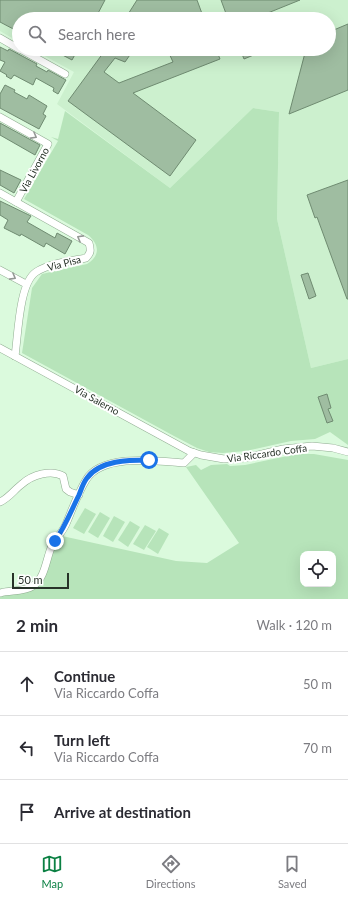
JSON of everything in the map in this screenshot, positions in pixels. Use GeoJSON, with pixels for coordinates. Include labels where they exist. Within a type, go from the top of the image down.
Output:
{"type":"FeatureCollection","features":[{"type":"Feature","properties":{"kind":"street"},"geometry":{"type":"LineString","coordinates":[[0,38],[12,45]]}},
{"type":"Feature","properties":{"kind":"street"},"geometry":{"type":"LineString","coordinates":[[32,56],[65,74]]}},
{"type":"Feature","properties":{"kind":"street","name":"Via Livorno"},"geometry":{"type":"LineString","coordinates":[[0,117],[48,144],[16,202]]}},
{"type":"Feature","properties":{"kind":"street","name":"Via Pisa"},"geometry":{"type":"LineString","coordinates":[[0,193],[89,243],[91,249],[86,258],[54,265],[35,272],[26,284]]}},
{"type":"Feature","properties":{"kind":"street"},"geometry":{"type":"LineString","coordinates":[[0,270],[26,284],[23,292],[15,356]]}},
{"type":"Feature","properties":{"kind":"street","name":"Via Salerno"},"geometry":{"type":"LineString","coordinates":[[0,348],[194,452]]}},
{"type":"Feature","properties":{"kind":"street","name":"Via Riccardo Coffa"},"geometry":{"type":"LineString","coordinates":[[194,452],[212,458],[224,459],[245,458],[283,449],[312,446],[333,448],[348,452]]}},
{"type":"Feature","properties":{"kind":"street"},"geometry":{"type":"LineString","coordinates":[[0,593],[26,589],[37,582],[46,565],[51,548],[64,528],[86,479],[94,471],[105,465],[114,463],[144,460],[184,463],[194,452]]}},
{"type":"Feature","properties":{"kind":"street"},"geometry":{"type":"LineString","coordinates":[[0,502],[5,500],[22,484],[30,479],[52,472],[63,476],[66,489],[79,495]]}},
{"type":"Feature","properties":{"kind":"shaded area"},"geometry":{"type":"Polygon","coordinates":[[[0,0],[348,0],[348,359],[311,368],[277,219],[279,112],[253,108],[170,188],[57,104],[74,72],[45,56],[336,56],[336,12],[12,12],[12,38],[0,31],[0,0]]]}},
{"type":"Feature","properties":{"kind":"shaded area"},"geometry":{"type":"Polygon","coordinates":[[[253,108],[279,112],[277,219],[311,368],[348,359],[348,445],[330,432],[315,439],[291,441],[246,451],[223,453],[209,452],[197,448],[174,436],[22,353],[32,288],[42,274],[87,264],[94,258],[97,250],[95,243],[88,235],[24,199],[58,141],[51,137],[58,139],[65,111],[170,188],[253,108]]]}},
{"type":"Feature","properties":{"kind":"shaded area"},"geometry":{"type":"Polygon","coordinates":[[[297,454],[314,454],[348,460],[348,599],[0,599],[0,595],[36,587],[53,549],[62,536],[176,561],[207,563],[239,543],[186,467],[196,465],[201,470],[211,465],[227,464],[230,466],[245,465],[297,454]]]}},
{"type":"Feature","properties":{"kind":"shaded area"},"geometry":{"type":"Polygon","coordinates":[[[85,508],[96,514],[84,534],[73,528],[85,508]]]}},
{"type":"Feature","properties":{"kind":"shaded area"},"geometry":{"type":"Polygon","coordinates":[[[100,512],[110,518],[98,538],[88,532],[100,512]]]}},
{"type":"Feature","properties":{"kind":"shaded area"},"geometry":{"type":"Polygon","coordinates":[[[114,516],[125,522],[113,542],[103,536],[114,516]]]}},
{"type":"Feature","properties":{"kind":"shaded area"},"geometry":{"type":"Polygon","coordinates":[[[130,521],[140,527],[128,547],[118,540],[130,521]]]}},
{"type":"Feature","properties":{"kind":"shaded area"},"geometry":{"type":"Polygon","coordinates":[[[145,525],[156,531],[144,550],[133,544],[145,525]]]}},
{"type":"Feature","properties":{"kind":"shaded area"},"geometry":{"type":"Polygon","coordinates":[[[159,528],[169,534],[158,554],[147,547],[159,528]]]}},
{"type":"Feature","properties":{"kind":"building"},"geometry":{"type":"Polygon","coordinates":[[[0,0],[105,0],[99,12],[12,12],[12,28],[0,22],[0,0]]]}},
{"type":"Feature","properties":{"kind":"building"},"geometry":{"type":"Polygon","coordinates":[[[137,0],[197,0],[201,12],[129,12],[137,0]]]}},
{"type":"Feature","properties":{"kind":"building"},"geometry":{"type":"Polygon","coordinates":[[[221,0],[300,0],[270,12],[225,12],[221,0]]]}},
{"type":"Feature","properties":{"kind":"building"},"geometry":{"type":"Polygon","coordinates":[[[348,24],[348,90],[289,114],[304,56],[336,56],[336,29],[348,24]]]}},
{"type":"Feature","properties":{"kind":"building"},"geometry":{"type":"Polygon","coordinates":[[[0,47],[8,51],[9,49],[12,51],[12,56],[22,56],[37,64],[36,66],[47,72],[48,70],[66,80],[58,94],[53,91],[54,88],[36,78],[33,85],[14,75],[11,79],[0,71],[5,62],[0,60],[0,47]]]}},
{"type":"Feature","properties":{"kind":"building"},"geometry":{"type":"Polygon","coordinates":[[[64,56],[74,56],[72,60],[64,56]]]}},
{"type":"Feature","properties":{"kind":"building"},"geometry":{"type":"Polygon","coordinates":[[[101,56],[129,56],[125,62],[115,58],[104,72],[119,83],[173,62],[170,56],[219,56],[220,59],[133,93],[196,140],[170,176],[68,101],[101,56]]]}},
{"type":"Feature","properties":{"kind":"building"},"geometry":{"type":"Polygon","coordinates":[[[243,56],[251,56],[244,59],[243,56]]]}},
{"type":"Feature","properties":{"kind":"building"},"geometry":{"type":"Polygon","coordinates":[[[5,85],[27,99],[29,95],[47,106],[43,114],[46,116],[39,129],[0,108],[0,94],[5,85]]]}},
{"type":"Feature","properties":{"kind":"building"},"geometry":{"type":"Polygon","coordinates":[[[0,123],[40,145],[35,155],[0,135],[0,123]]]}},
{"type":"Feature","properties":{"kind":"building"},"geometry":{"type":"Polygon","coordinates":[[[0,170],[21,180],[14,193],[0,185],[0,170]]]}},
{"type":"Feature","properties":{"kind":"building"},"geometry":{"type":"Polygon","coordinates":[[[348,180],[347,299],[317,217],[315,218],[307,195],[348,180]]]}},
{"type":"Feature","properties":{"kind":"building"},"geometry":{"type":"Polygon","coordinates":[[[0,201],[31,216],[27,222],[55,238],[57,233],[72,241],[65,254],[46,243],[44,247],[21,234],[20,236],[4,228],[8,220],[0,215],[0,201]]]}},
{"type":"Feature","properties":{"kind":"building"},"geometry":{"type":"Polygon","coordinates":[[[308,273],[316,296],[309,299],[301,275],[308,273]]]}},
{"type":"Feature","properties":{"kind":"building"},"geometry":{"type":"Polygon","coordinates":[[[327,394],[331,408],[328,409],[333,421],[327,423],[318,397],[327,394]]]}},
{"type":"Feature","properties":{"kind":"route"},"geometry":{"type":"LineString","coordinates":[[55,541],[64,528],[86,479],[94,471],[105,465],[114,463],[149,460]]}}]}
